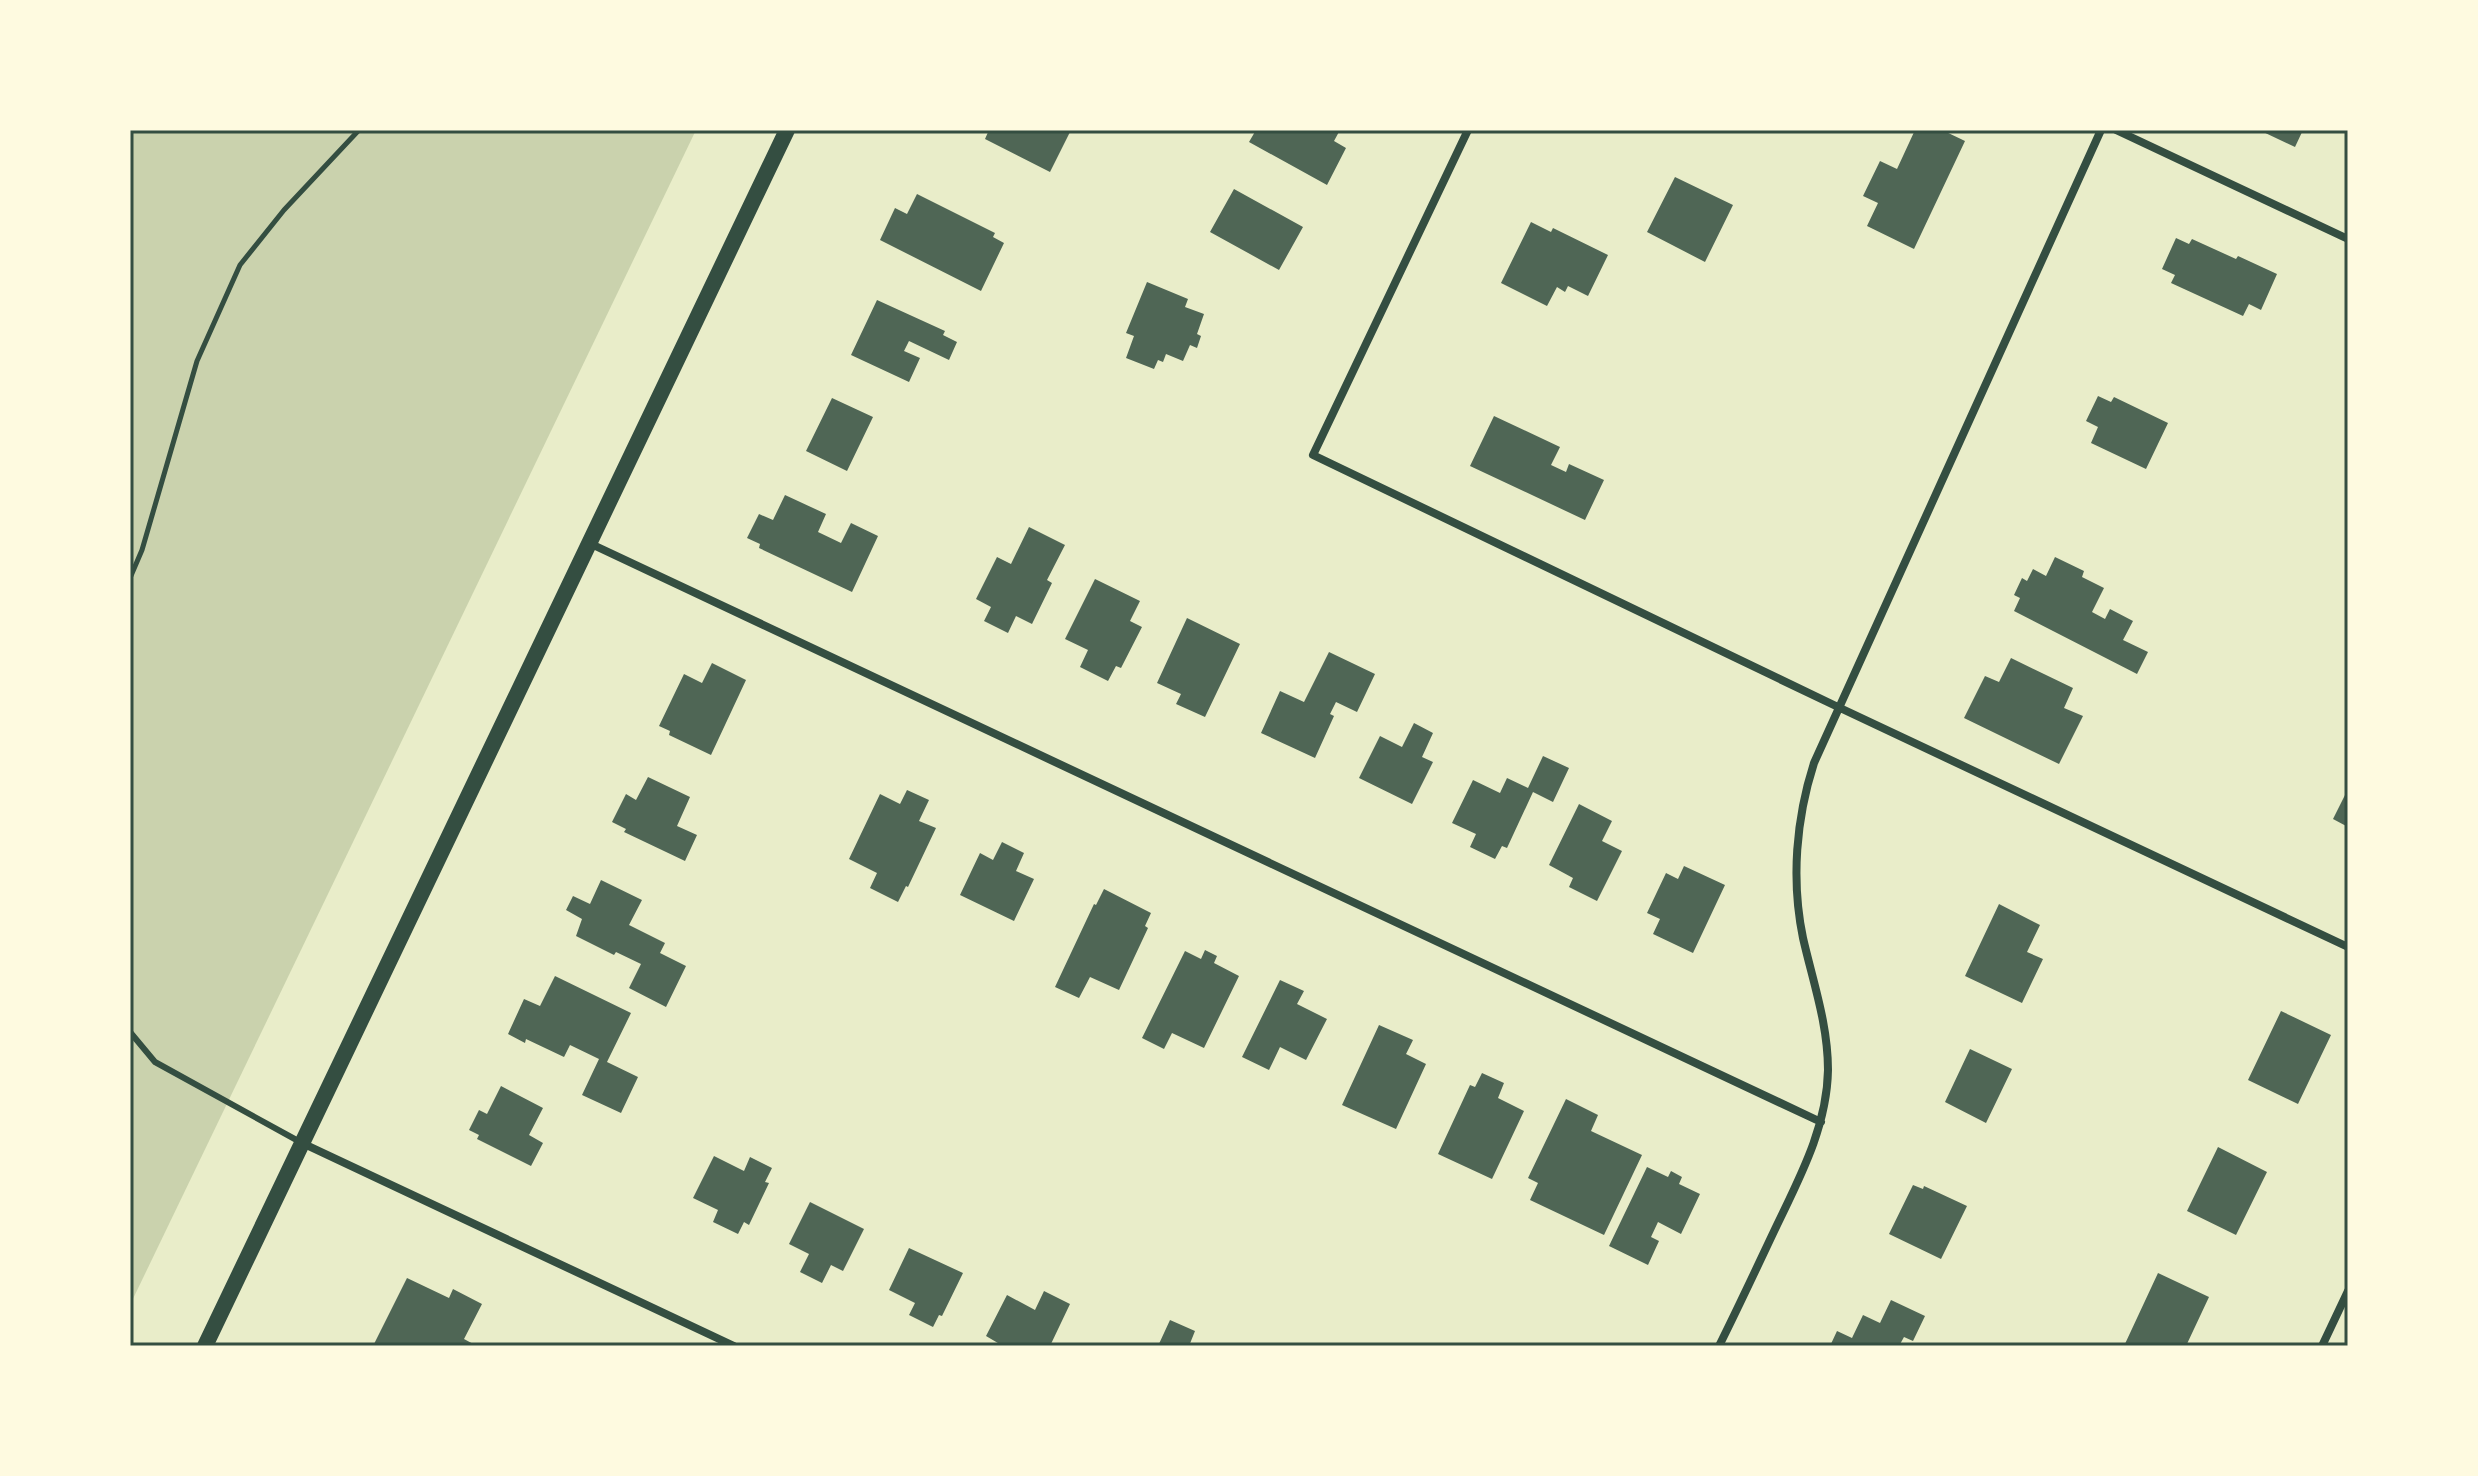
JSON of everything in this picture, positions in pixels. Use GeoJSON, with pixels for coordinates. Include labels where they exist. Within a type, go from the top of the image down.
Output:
{"type":"FeatureCollection","features":[{"type":"Feature","properties":{"kind":"main road"},"geometry":{"type":"LineString","coordinates":[[205,1346],[787,130]]}},
{"type":"Feature","properties":{"kind":"street"},"geometry":{"type":"LineString","coordinates":[[1468,130],[1313,455],[2348,947]]}},
{"type":"Feature","properties":{"kind":"street"},"geometry":{"type":"LineString","coordinates":[[1719,1346],[1808,1162],[1821,1122],[1828,1073],[1827,1056],[1821,1008],[1802,934],[1797,891],[1801,810],[1814,763],[2101,130]]}},
{"type":"Feature","properties":{"kind":"street"},"geometry":{"type":"LineString","coordinates":[[2116,130],[2348,239]]}},
{"type":"Feature","properties":{"kind":"street"},"geometry":{"type":"LineString","coordinates":[[589,543],[1821,1122]]}},
{"type":"Feature","properties":{"kind":"street"},"geometry":{"type":"LineString","coordinates":[[302,1143],[734,1346]]}},
{"type":"Feature","properties":{"kind":"street"},"geometry":{"type":"LineString","coordinates":[[2322,1346],[2348,1291]]}},
{"type":"Feature","properties":{"kind":"lane"},"geometry":{"type":"LineString","coordinates":[[130,1032],[155,1062],[302,1143]]}},
{"type":"Feature","properties":{"kind":"path"},"geometry":{"type":"LineString","coordinates":[[130,578],[142,550],[197,361],[240,265],[284,210],[359,130]]}},
{"type":"Feature","properties":{"kind":"green space"},"geometry":{"type":"Polygon","coordinates":[[[130,130],[696,130],[130,1305],[130,130]]]}},
{"type":"Feature","properties":{"kind":"building"},"geometry":{"type":"Polygon","coordinates":[[[989,130],[1071,130],[1050,172],[985,139],[989,130]]]}},
{"type":"Feature","properties":{"kind":"building"},"geometry":{"type":"Polygon","coordinates":[[[1256,130],[1340,130],[1334,141],[1346,148],[1327,185],[1249,142],[1256,130]]]}},
{"type":"Feature","properties":{"kind":"building"},"geometry":{"type":"Polygon","coordinates":[[[1915,130],[1942,130],[1965,141],[1914,249],[1867,226],[1878,203],[1863,196],[1880,161],[1897,169],[1915,130]]]}},
{"type":"Feature","properties":{"kind":"building"},"geometry":{"type":"Polygon","coordinates":[[[2259,130],[2303,130],[2295,147],[2259,130]]]}},
{"type":"Feature","properties":{"kind":"building"},"geometry":{"type":"Polygon","coordinates":[[[1675,177],[1733,205],[1705,262],[1647,232],[1675,177]]]}},
{"type":"Feature","properties":{"kind":"building"},"geometry":{"type":"Polygon","coordinates":[[[1234,189],[1303,227],[1279,270],[1210,232],[1234,189]]]}},
{"type":"Feature","properties":{"kind":"building"},"geometry":{"type":"Polygon","coordinates":[[[917,194],[995,233],[993,237],[1004,243],[981,291],[880,240],[895,208],[907,214],[917,194]]]}},
{"type":"Feature","properties":{"kind":"building"},"geometry":{"type":"Polygon","coordinates":[[[1531,222],[1551,232],[1553,228],[1608,255],[1588,296],[1568,286],[1565,292],[1557,287],[1547,306],[1501,283],[1531,222]]]}},
{"type":"Feature","properties":{"kind":"building"},"geometry":{"type":"Polygon","coordinates":[[[2176,238],[2189,244],[2192,239],[2277,274],[2261,310],[2249,304],[2243,316],[2171,283],[2175,275],[2162,269],[2176,238]]]}},
{"type":"Feature","properties":{"kind":"building"},"geometry":{"type":"Polygon","coordinates":[[[1147,282],[1188,299],[1185,307],[1204,314],[1197,334],[1201,336],[1197,348],[1190,345],[1183,361],[1166,354],[1163,362],[1158,360],[1154,369],[1126,358],[1134,336],[1126,333],[1147,282]]]}},
{"type":"Feature","properties":{"kind":"building"},"geometry":{"type":"Polygon","coordinates":[[[877,300],[945,331],[943,335],[957,342],[949,360],[909,341],[904,351],[920,358],[909,382],[851,355],[877,300]]]}},
{"type":"Feature","properties":{"kind":"building"},"geometry":{"type":"Polygon","coordinates":[[[2098,396],[2111,402],[2114,397],[2168,423],[2146,469],[2091,443],[2098,427],[2086,421],[2098,396]]]}},
{"type":"Feature","properties":{"kind":"building"},"geometry":{"type":"Polygon","coordinates":[[[832,398],[873,417],[847,471],[806,451],[832,398]]]}},
{"type":"Feature","properties":{"kind":"building"},"geometry":{"type":"Polygon","coordinates":[[[1494,416],[1560,447],[1551,465],[1566,472],[1569,464],[1604,480],[1585,520],[1470,466],[1494,416]]]}},
{"type":"Feature","properties":{"kind":"building"},"geometry":{"type":"Polygon","coordinates":[[[785,495],[826,514],[818,532],[841,543],[851,523],[878,536],[852,592],[759,548],[760,544],[747,538],[759,514],[773,520],[785,495]]]}},
{"type":"Feature","properties":{"kind":"building"},"geometry":{"type":"Polygon","coordinates":[[[1029,527],[1065,545],[1047,580],[1052,583],[1032,624],[1016,616],[1008,633],[984,621],[991,607],[976,599],[997,557],[1011,564],[1029,527]]]}},
{"type":"Feature","properties":{"kind":"building"},"geometry":{"type":"Polygon","coordinates":[[[2055,557],[2084,571],[2082,577],[2104,588],[2092,612],[2105,619],[2110,609],[2133,621],[2123,640],[2148,652],[2137,674],[2014,611],[2020,598],[2014,595],[2022,578],[2027,581],[2033,569],[2046,576],[2055,557]]]}},
{"type":"Feature","properties":{"kind":"building"},"geometry":{"type":"Polygon","coordinates":[[[1095,579],[1140,601],[1130,621],[1142,627],[1121,668],[1116,666],[1108,681],[1080,667],[1088,650],[1065,639],[1095,579]]]}},
{"type":"Feature","properties":{"kind":"building"},"geometry":{"type":"Polygon","coordinates":[[[1187,618],[1240,644],[1205,717],[1176,704],[1181,694],[1157,683],[1187,618]]]}},
{"type":"Feature","properties":{"kind":"building"},"geometry":{"type":"Polygon","coordinates":[[[1329,652],[1375,674],[1357,712],[1336,702],[1330,714],[1334,716],[1315,758],[1261,733],[1280,691],[1304,702],[1329,652]]]}},
{"type":"Feature","properties":{"kind":"building"},"geometry":{"type":"Polygon","coordinates":[[[2011,658],[2073,688],[2064,708],[2083,716],[2059,764],[1964,718],[1985,676],[1999,682],[2011,658]]]}},
{"type":"Feature","properties":{"kind":"building"},"geometry":{"type":"Polygon","coordinates":[[[712,663],[746,680],[711,755],[669,735],[670,731],[659,726],[684,674],[702,683],[712,663]]]}},
{"type":"Feature","properties":{"kind":"building"},"geometry":{"type":"Polygon","coordinates":[[[1414,723],[1433,733],[1422,757],[1433,762],[1412,804],[1359,778],[1380,736],[1402,747],[1414,723]]]}},
{"type":"Feature","properties":{"kind":"building"},"geometry":{"type":"Polygon","coordinates":[[[1543,756],[1569,768],[1553,802],[1533,792],[1507,848],[1502,846],[1495,859],[1470,847],[1476,834],[1452,823],[1473,780],[1500,793],[1507,778],[1528,788],[1543,756]]]}},
{"type":"Feature","properties":{"kind":"building"},"geometry":{"type":"Polygon","coordinates":[[[648,777],[690,797],[677,826],[697,835],[685,861],[624,832],[626,829],[612,822],[626,794],[636,800],[648,777]]]}},
{"type":"Feature","properties":{"kind":"building"},"geometry":{"type":"Polygon","coordinates":[[[2348,789],[2348,827],[2333,819],[2348,789]]]}},
{"type":"Feature","properties":{"kind":"building"},"geometry":{"type":"Polygon","coordinates":[[[907,790],[929,800],[919,821],[936,828],[898,902],[870,888],[877,873],[849,859],[880,794],[900,804],[907,790]]]}},
{"type":"Feature","properties":{"kind":"building"},"geometry":{"type":"Polygon","coordinates":[[[1579,804],[1612,821],[1602,841],[1622,851],[1597,901],[1569,887],[1573,878],[1549,865],[1579,804]]]}},
{"type":"Feature","properties":{"kind":"building"},"geometry":{"type":"Polygon","coordinates":[[[1002,842],[1024,853],[1016,871],[1034,879],[1014,921],[960,895],[980,853],[993,860],[1002,842]]]}},
{"type":"Feature","properties":{"kind":"building"},"geometry":{"type":"Polygon","coordinates":[[[1684,866],[1725,885],[1693,953],[1653,934],[1660,919],[1647,913],[1666,873],[1678,879],[1684,866]]]}},
{"type":"Feature","properties":{"kind":"building"},"geometry":{"type":"Polygon","coordinates":[[[601,880],[642,900],[629,925],[665,943],[660,953],[686,966],[666,1007],[629,988],[641,964],[616,952],[614,955],[576,936],[582,919],[566,910],[573,896],[590,904],[601,880]]]}},
{"type":"Feature","properties":{"kind":"building"},"geometry":{"type":"Polygon","coordinates":[[[1104,889],[1151,913],[1145,926],[1148,928],[1119,990],[1090,977],[1079,998],[1055,987],[1104,889]]]}},
{"type":"Feature","properties":{"kind":"building"},"geometry":{"type":"Polygon","coordinates":[[[1999,904],[2040,925],[2027,952],[2043,959],[2022,1003],[1965,976],[1999,904]]]}},
{"type":"Feature","properties":{"kind":"building"},"geometry":{"type":"Polygon","coordinates":[[[1205,950],[1217,956],[1214,963],[1239,976],[1204,1048],[1172,1033],[1164,1049],[1142,1038],[1185,951],[1201,959],[1205,950]]]}},
{"type":"Feature","properties":{"kind":"building"},"geometry":{"type":"Polygon","coordinates":[[[555,976],[631,1013],[607,1062],[638,1077],[621,1113],[582,1095],[599,1059],[570,1045],[564,1057],[508,1034],[524,999],[540,1006],[555,976]]]}},
{"type":"Feature","properties":{"kind":"building"},"geometry":{"type":"Polygon","coordinates":[[[1280,980],[1304,991],[1297,1004],[1327,1019],[1306,1060],[1280,1047],[1269,1070],[1242,1057],[1280,980]]]}},
{"type":"Feature","properties":{"kind":"building"},"geometry":{"type":"Polygon","coordinates":[[[2281,1011],[2331,1035],[2298,1104],[2248,1080],[2281,1011]]]}},
{"type":"Feature","properties":{"kind":"building"},"geometry":{"type":"Polygon","coordinates":[[[1379,1025],[1413,1040],[1406,1054],[1426,1064],[1396,1129],[1342,1105],[1379,1025]]]}},
{"type":"Feature","properties":{"kind":"building"},"geometry":{"type":"Polygon","coordinates":[[[1970,1049],[2012,1069],[1986,1123],[1945,1102],[1970,1049]]]}},
{"type":"Feature","properties":{"kind":"building"},"geometry":{"type":"Polygon","coordinates":[[[1482,1073],[1504,1083],[1498,1098],[1524,1111],[1492,1179],[1438,1154],[1470,1085],[1475,1087],[1482,1073]]]}},
{"type":"Feature","properties":{"kind":"building"},"geometry":{"type":"Polygon","coordinates":[[[501,1086],[543,1108],[529,1135],[543,1143],[531,1166],[477,1139],[479,1135],[469,1130],[479,1110],[487,1114],[501,1086]]]}},
{"type":"Feature","properties":{"kind":"building"},"geometry":{"type":"Polygon","coordinates":[[[1566,1099],[1598,1115],[1591,1131],[1642,1155],[1604,1235],[1530,1200],[1538,1183],[1528,1178],[1566,1099]]]}},
{"type":"Feature","properties":{"kind":"building"},"geometry":{"type":"Polygon","coordinates":[[[2218,1147],[2267,1172],[2236,1235],[2187,1211],[2218,1147]]]}},
{"type":"Feature","properties":{"kind":"building"},"geometry":{"type":"Polygon","coordinates":[[[714,1156],[744,1171],[750,1157],[772,1168],[765,1182],[769,1183],[749,1225],[744,1222],[738,1234],[713,1222],[718,1210],[693,1198],[714,1156]]]}},
{"type":"Feature","properties":{"kind":"building"},"geometry":{"type":"Polygon","coordinates":[[[1647,1167],[1668,1177],[1671,1171],[1682,1177],[1679,1184],[1700,1194],[1681,1234],[1658,1222],[1651,1237],[1659,1241],[1648,1265],[1609,1246],[1647,1167]]]}},
{"type":"Feature","properties":{"kind":"building"},"geometry":{"type":"Polygon","coordinates":[[[1913,1185],[1923,1189],[1924,1186],[1967,1206],[1941,1259],[1889,1234],[1913,1185]]]}},
{"type":"Feature","properties":{"kind":"building"},"geometry":{"type":"Polygon","coordinates":[[[810,1202],[864,1229],[843,1271],[831,1265],[822,1283],[800,1272],[809,1254],[789,1244],[810,1202]]]}},
{"type":"Feature","properties":{"kind":"building"},"geometry":{"type":"Polygon","coordinates":[[[909,1248],[963,1273],[942,1316],[939,1315],[933,1327],[909,1315],[915,1303],[889,1290],[909,1248]]]}},
{"type":"Feature","properties":{"kind":"building"},"geometry":{"type":"Polygon","coordinates":[[[2158,1273],[2209,1297],[2186,1346],[2124,1346],[2158,1273]]]}},
{"type":"Feature","properties":{"kind":"building"},"geometry":{"type":"Polygon","coordinates":[[[407,1278],[449,1298],[453,1289],[482,1304],[464,1339],[477,1346],[373,1346],[407,1278]]]}},
{"type":"Feature","properties":{"kind":"building"},"geometry":{"type":"Polygon","coordinates":[[[1044,1291],[1070,1304],[1050,1346],[1003,1346],[986,1336],[1007,1295],[1035,1310],[1044,1291]]]}},
{"type":"Feature","properties":{"kind":"building"},"geometry":{"type":"Polygon","coordinates":[[[1891,1300],[1925,1316],[1913,1341],[1904,1337],[1899,1346],[1830,1346],[1837,1331],[1852,1338],[1863,1315],[1880,1323],[1891,1300]]]}},
{"type":"Feature","properties":{"kind":"building"},"geometry":{"type":"Polygon","coordinates":[[[1170,1320],[1195,1331],[1189,1346],[1158,1346],[1170,1320]]]}}]}
